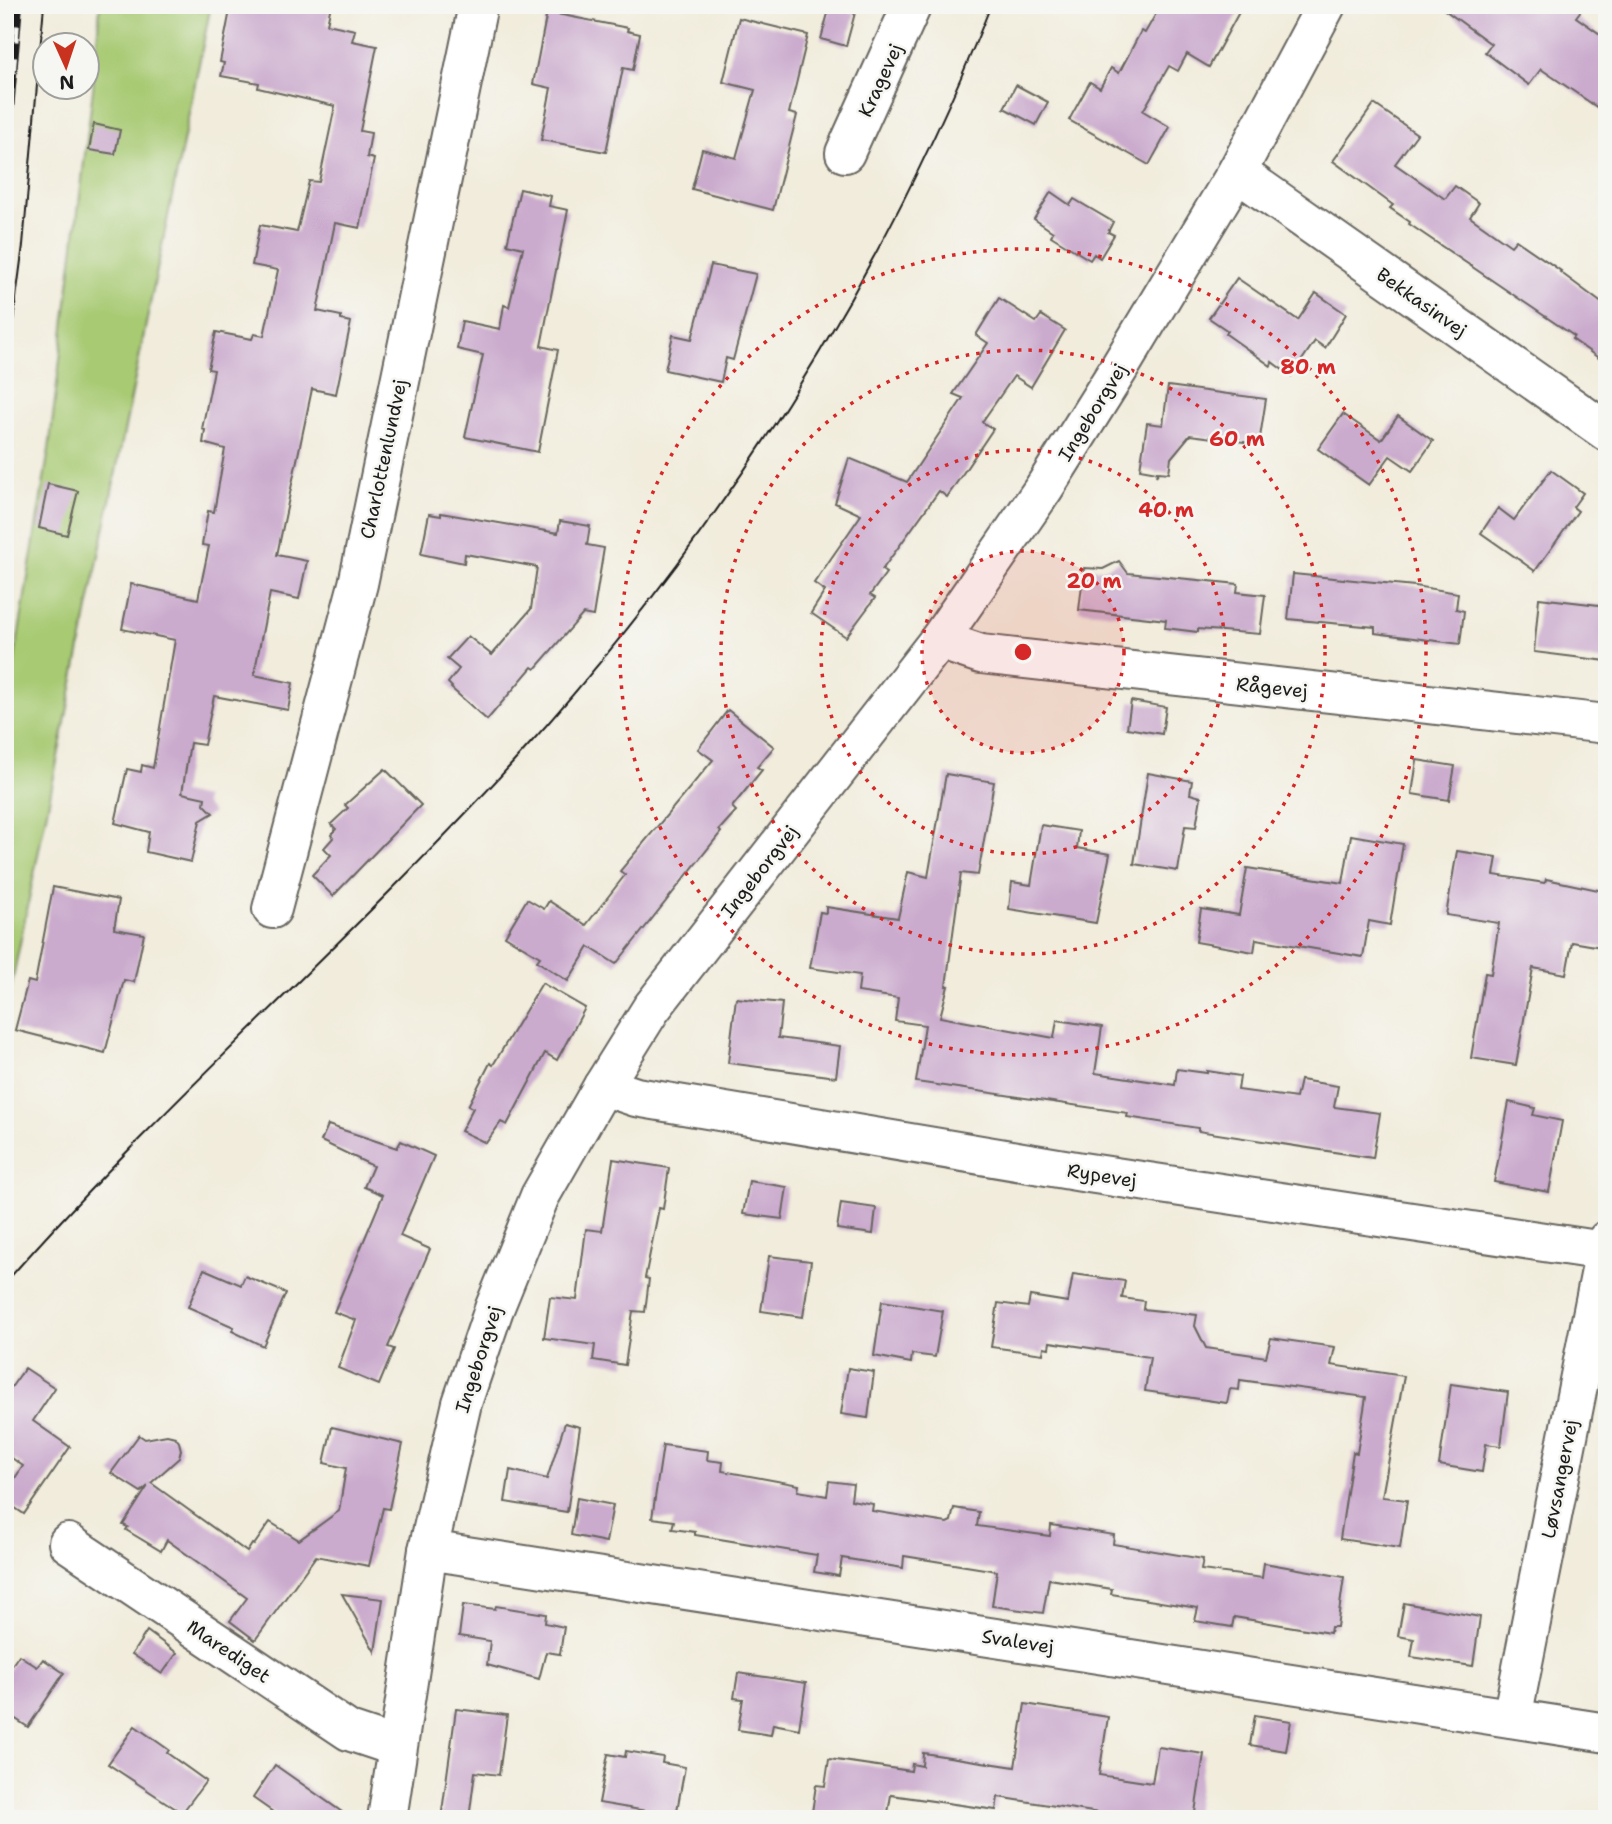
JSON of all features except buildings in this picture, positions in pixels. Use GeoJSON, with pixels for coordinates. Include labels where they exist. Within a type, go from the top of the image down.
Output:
{"type":"FeatureCollection","features":[{"type":"Feature","properties":{"kind":"street","name":"Charlottenlundvej"},"geometry":{"type":"LineString","coordinates":[[272,909],[358,584],[478,5]]}},
{"type":"Feature","properties":{"kind":"street","name":"Kragevej"},"geometry":{"type":"LineString","coordinates":[[845,153],[912,5]]}},
{"type":"Feature","properties":{"kind":"street","name":"Ingeborgvej"},"geometry":{"type":"LineString","coordinates":[[387,1819],[428,1550],[462,1403],[494,1309],[540,1196],[650,1009],[854,752],[939,640],[1059,464],[1237,172],[1326,5]]}},
{"type":"Feature","properties":{"kind":"street","name":"Bekkasinvej"},"geometry":{"type":"LineString","coordinates":[[1237,172],[1607,432]]}},
{"type":"Feature","properties":{"kind":"street","name":"Rågevej"},"geometry":{"type":"LineString","coordinates":[[939,640],[981,654],[1607,724]]}},
{"type":"Feature","properties":{"kind":"street","name":"Rypevej"},"geometry":{"type":"LineString","coordinates":[[603,1086],[636,1097],[1068,1170],[1606,1245]]}},
{"type":"Feature","properties":{"kind":"street","name":"Løvsangervej"},"geometry":{"type":"LineString","coordinates":[[1512,1718],[1606,1245]]}},
{"type":"Feature","properties":{"kind":"street","name":"Marediget"},"geometry":{"type":"LineString","coordinates":[[68,1544],[349,1731],[397,1747]]}},
{"type":"Feature","properties":{"kind":"street","name":"Svalevej"},"geometry":{"type":"LineString","coordinates":[[428,1550],[1607,1733]]}},
{"type":"Feature","properties":{"kind":"green space"},"geometry":{"type":"Polygon","coordinates":[[[100,5],[211,5],[5,1017],[5,718],[49,449],[91,102],[102,102],[102,32],[98,32],[100,5]]]}},
{"type":"Feature","properties":{"kind":"tram line"},"geometry":{"type":"LineString","coordinates":[[5,383],[23,245],[44,5]]}},
{"type":"Feature","properties":{"kind":"tram line"},"geometry":{"type":"LineString","coordinates":[[5,1283],[130,1148],[456,823],[592,672],[662,585],[789,402],[846,307],[899,209],[947,108],[991,5]]}},
{"type":"Feature","properties":{"kind":"railway"},"geometry":{"type":"LineString","coordinates":[[5,169],[19,5]]}}]}
